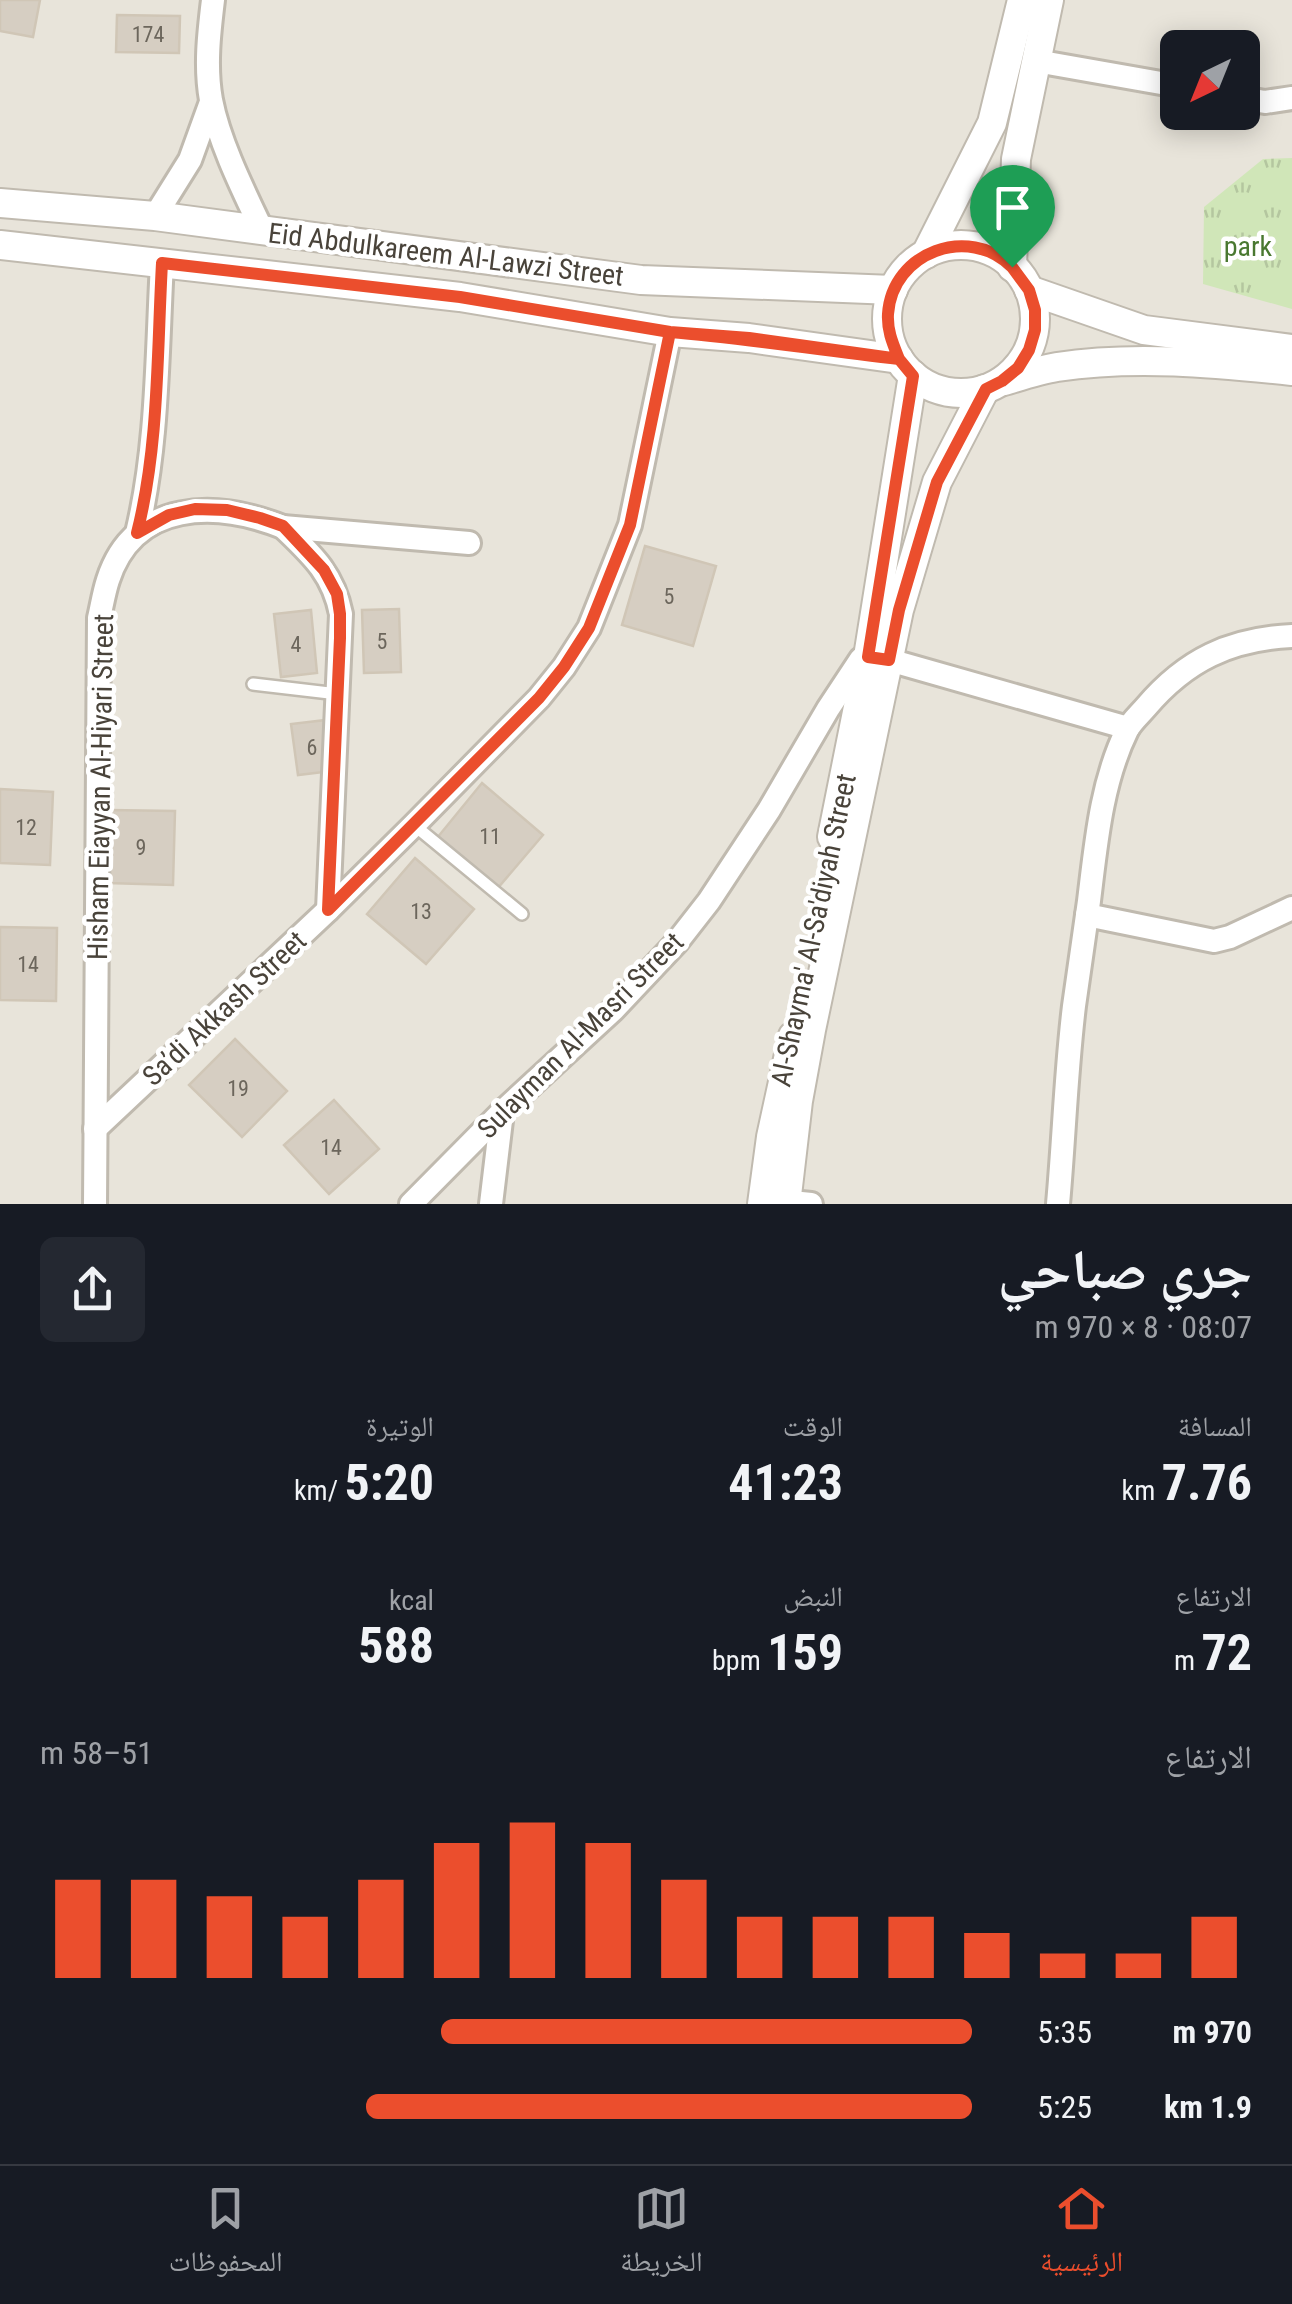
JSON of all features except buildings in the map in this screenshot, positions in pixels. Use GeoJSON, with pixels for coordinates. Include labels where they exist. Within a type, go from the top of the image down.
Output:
{"type":"FeatureCollection","features":[{"type":"Feature","properties":{"kind":"street"},"geometry":{"type":"LineString","coordinates":[[213,0],[207,49],[211,102],[232,164],[262,230]]}},
{"type":"Feature","properties":{"kind":"street"},"geometry":{"type":"LineString","coordinates":[[926,254],[992,123],[1022,0]]}},
{"type":"Feature","properties":{"kind":"street"},"geometry":{"type":"LineString","coordinates":[[1012,267],[1016,159],[1049,0]]}},
{"type":"Feature","properties":{"kind":"street"},"geometry":{"type":"LineString","coordinates":[[1036,61],[1160,83]]}},
{"type":"Feature","properties":{"kind":"street"},"geometry":{"type":"LineString","coordinates":[[1260,101],[1292,98]]}},
{"type":"Feature","properties":{"kind":"street"},"geometry":{"type":"LineString","coordinates":[[155,216],[190,160],[211,102]]}},
{"type":"Feature","properties":{"kind":"street","name":"Eid Abdulkareem Al-Lawzi Street"},"geometry":{"type":"LineString","coordinates":[[0,203],[155,216],[641,280],[893,290]]}},
{"type":"Feature","properties":{"kind":"street","name":"Eid Abdulkareem Al-Lawzi Street"},"geometry":{"type":"LineString","coordinates":[[0,244],[460,297],[670,332],[749,338],[906,367]]}},
{"type":"Feature","properties":{"kind":"street"},"geometry":{"type":"LineString","coordinates":[[879,658],[899,610],[937,482],[994,385],[1018,368],[1035,330],[1029,290],[1012,267],[989,251],[968,246],[947,246],[926,254],[906,270],[893,290],[888,313],[890,338],[906,367],[929,386],[967,393],[994,385],[1052,368],[1120,360],[1197,362],[1292,372]]}},
{"type":"Feature","properties":{"kind":"street"},"geometry":{"type":"LineString","coordinates":[[137,533],[150,462],[162,263]]}},
{"type":"Feature","properties":{"kind":"street"},"geometry":{"type":"LineString","coordinates":[[1029,290],[1144,330],[1292,350]]}},
{"type":"Feature","properties":{"kind":"street","name":"Sa’di Akkash Street"},"geometry":{"type":"LineString","coordinates":[[95,1129],[328,910],[539,698],[564,667],[589,628],[630,525],[670,332]]}},
{"type":"Feature","properties":{"kind":"street"},"geometry":{"type":"LineString","coordinates":[[879,658],[906,367]]}},
{"type":"Feature","properties":{"kind":"street"},"geometry":{"type":"LineString","coordinates":[[137,533],[169,515],[195,509],[227,510],[283,526],[468,543]]}},
{"type":"Feature","properties":{"kind":"street"},"geometry":{"type":"LineString","coordinates":[[283,526],[324,570],[337,594],[340,614],[328,910]]}},
{"type":"Feature","properties":{"kind":"street","name":"Hisham Eiayyan Al-Hiyari Street"},"geometry":{"type":"LineString","coordinates":[[95,1204],[99,618],[109,578],[137,533]]}},
{"type":"Feature","properties":{"kind":"street"},"geometry":{"type":"LineString","coordinates":[[1058,1204],[1074,1010],[1100,815],[1128,728],[1188,667],[1248,641],[1292,636]]}},
{"type":"Feature","properties":{"kind":"street"},"geometry":{"type":"LineString","coordinates":[[879,658],[1128,728]]}},
{"type":"Feature","properties":{"kind":"street","name":"Sulayman Al-Masri Street"},"geometry":{"type":"LineString","coordinates":[[410,1204],[613,1010],[676,942],[709,901],[769,810],[854,666],[861,659],[879,658]]}},
{"type":"Feature","properties":{"kind":"street","name":"Al-Shayma' Al-Sa'diyah Street"},"geometry":{"type":"LineString","coordinates":[[782,1202],[879,658]]}},
{"type":"Feature","properties":{"kind":"street"},"geometry":{"type":"LineString","coordinates":[[1087,915],[1214,941],[1292,908]]}},
{"type":"Feature","properties":{"kind":"street"},"geometry":{"type":"LineString","coordinates":[[492,1204],[502,1112]]}},
{"type":"Feature","properties":{"kind":"lane"},"geometry":{"type":"LineString","coordinates":[[253,684],[338,694]]}},
{"type":"Feature","properties":{"kind":"lane"},"geometry":{"type":"LineString","coordinates":[[414,825],[522,914]]}},
{"type":"Feature","properties":{"kind":"shaded area"},"geometry":{"type":"Polygon","coordinates":[[[0,0],[1292,0],[1292,1204],[0,1204],[0,0]]]}},
{"type":"Feature","properties":{"kind":"green space","name":"park"},"geometry":{"type":"Polygon","coordinates":[[[1292,158],[1292,309],[1203,284],[1204,207],[1263,159],[1292,158]]]}},
{"type":"Feature","properties":{"kind":"route"},"geometry":{"type":"LineString","coordinates":[[1012,267],[989,251],[947,246],[926,254],[906,270],[893,290],[888,313],[890,338],[899,359],[749,338],[670,332],[460,297],[162,263],[150,462],[137,533],[169,515],[195,509],[227,510],[260,518],[283,526],[313,556],[337,594],[340,638],[328,910],[539,698],[589,628],[630,525],[670,332],[749,338],[844,353],[899,359],[913,376],[868,657],[889,660],[899,610],[937,482],[986,389],[1018,368],[1029,350],[1035,310],[1029,290],[1012,267]]}}]}
